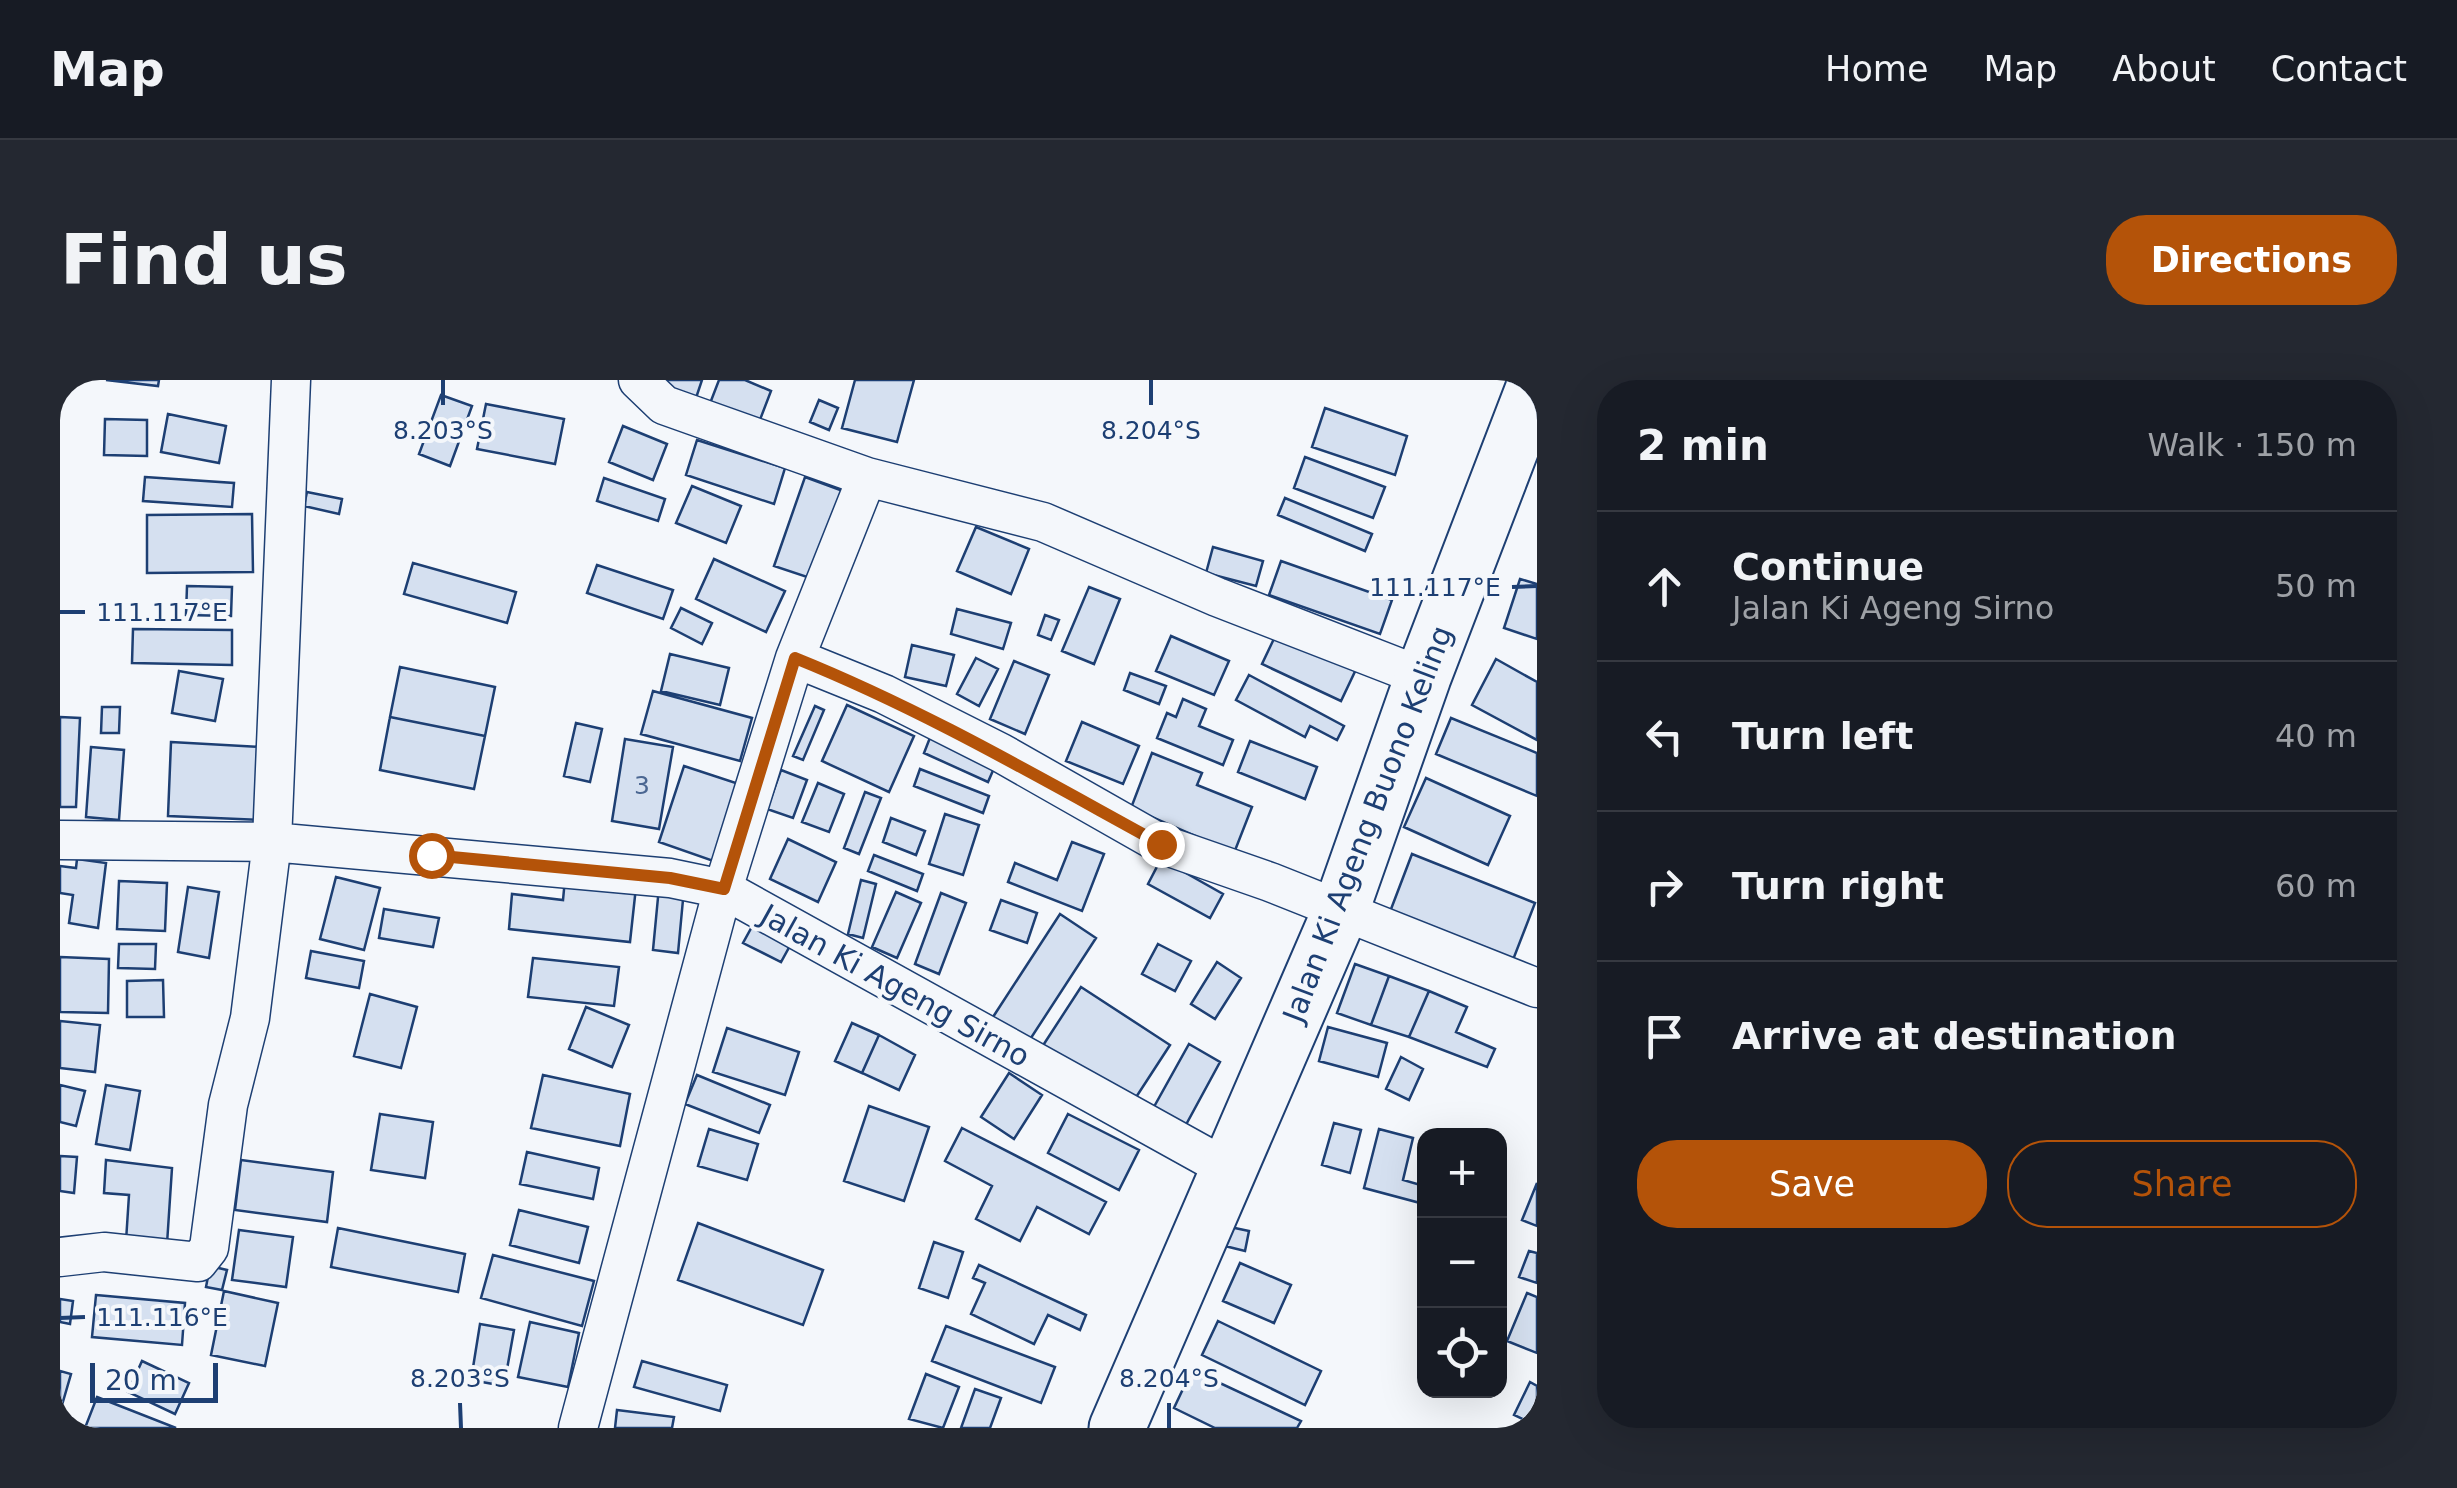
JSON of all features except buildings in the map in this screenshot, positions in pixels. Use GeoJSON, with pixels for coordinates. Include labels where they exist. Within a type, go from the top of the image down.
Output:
{"type":"FeatureCollection","features":[{"type":"Feature","properties":{"kind":"main road","name":"Jalan Ki Ageng Buono Keling"},"geometry":{"type":"LineString","coordinates":[[1117,1428],[1341,910],[1423,677],[1536,380]]}},
{"type":"Feature","properties":{"kind":"street"},"geometry":{"type":"LineString","coordinates":[[60,1257],[104,1252],[188,1262],[206,1256],[228,1105],[250,1018],[272,842],[292,380]]}},
{"type":"Feature","properties":{"kind":"street"},"geometry":{"type":"LineString","coordinates":[[638,380],[664,405],[867,477],[1043,522],[1217,597],[1423,677]]}},
{"type":"Feature","properties":{"kind":"street"},"geometry":{"type":"LineString","coordinates":[[578,1428],[724,889],[795,658],[867,477]]}},
{"type":"Feature","properties":{"kind":"street"},"geometry":{"type":"LineString","coordinates":[[795,658],[884,694],[1002,753],[1161,844],[1537,988]]}},
{"type":"Feature","properties":{"kind":"street","name":"Jalan Ki Ageng Sirno"},"geometry":{"type":"LineString","coordinates":[[60,840],[272,842],[670,878],[724,889],[1230,1170]]}},
{"type":"Feature","properties":{"kind":"route"},"geometry":{"type":"LineString","coordinates":[[431,855],[670,878],[724,889],[795,658],[884,694],[1002,753],[1161,844]]}}]}
